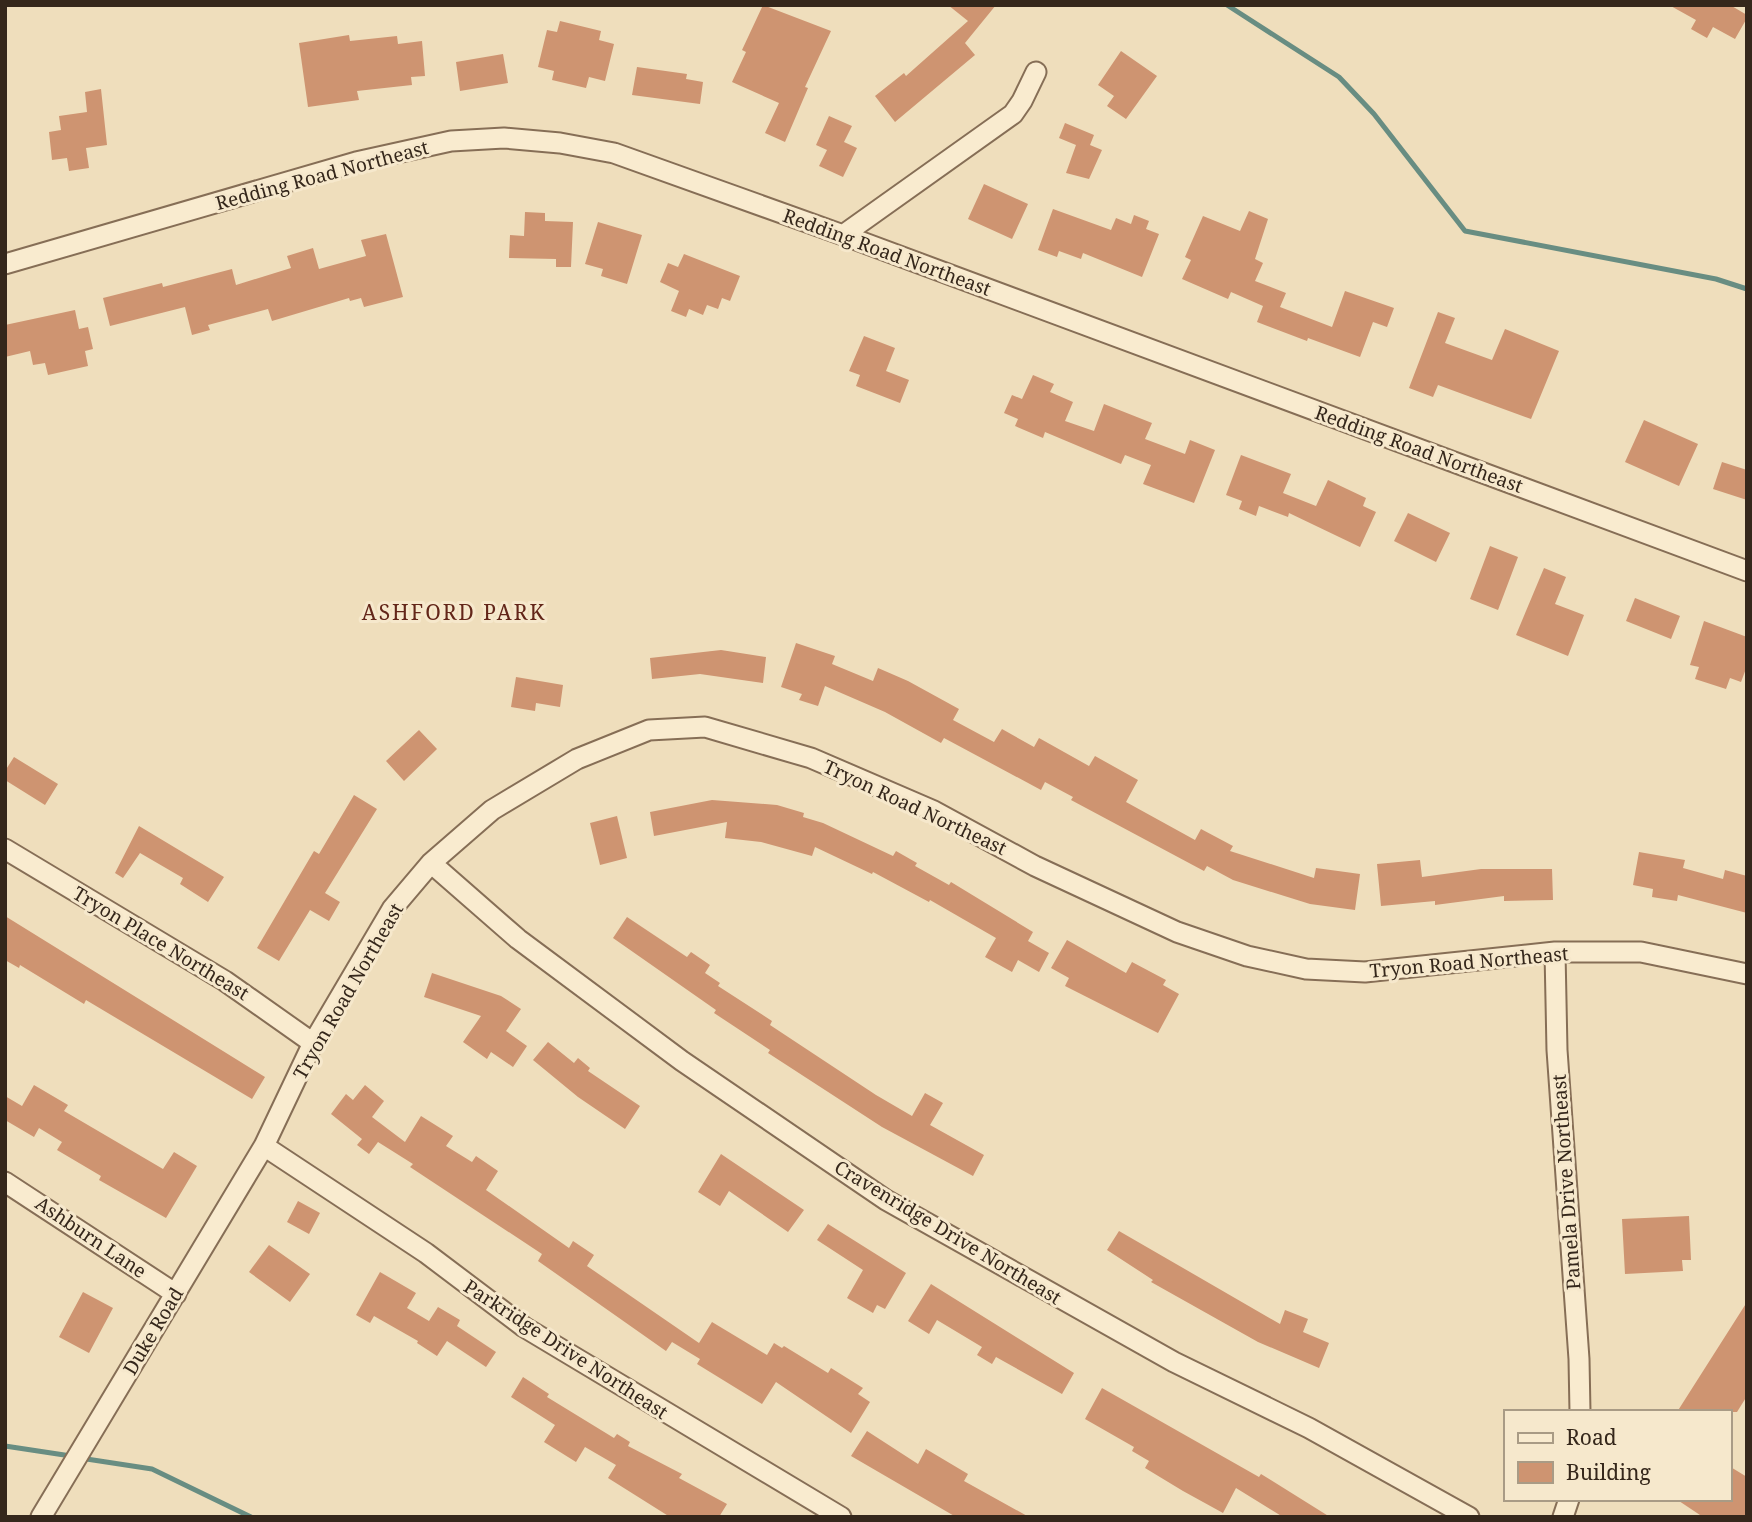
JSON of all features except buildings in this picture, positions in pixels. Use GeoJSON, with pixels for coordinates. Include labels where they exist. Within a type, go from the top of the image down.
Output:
{"type":"FeatureCollection","features":[{"type":"Feature","properties":{"kind":"street"},"geometry":{"type":"LineString","coordinates":[[843,235],[1013,114],[1036,72]]}},
{"type":"Feature","properties":{"kind":"street","name":"Redding Road Northeast"},"geometry":{"type":"LineString","coordinates":[[5,264],[356,162],[451,141],[505,138],[560,143],[614,153],[843,235],[1747,571]]}},
{"type":"Feature","properties":{"kind":"street","name":"Tryon Road Northeast"},"geometry":{"type":"LineString","coordinates":[[264,1146],[313,1043],[392,909],[431,863],[492,810],[577,759],[649,730],[705,727],[811,758],[934,811],[1035,866],[1177,932],[1247,956],[1306,969],[1365,972],[1555,952],[1641,952],[1747,974]]}},
{"type":"Feature","properties":{"kind":"street","name":"Tryon Place Northeast"},"geometry":{"type":"LineString","coordinates":[[5,849],[225,981],[313,1043]]}},
{"type":"Feature","properties":{"kind":"street","name":"Cravenridge Drive Northeast"},"geometry":{"type":"LineString","coordinates":[[431,863],[518,939],[682,1061],[886,1200],[1150,1349],[1309,1428],[1469,1517]]}},
{"type":"Feature","properties":{"kind":"street","name":"Pamela Drive Northeast"},"geometry":{"type":"LineString","coordinates":[[1555,952],[1557,1050],[1579,1359],[1580,1410]]}},
{"type":"Feature","properties":{"kind":"street","name":"Duke Road"},"geometry":{"type":"LineString","coordinates":[[41,1517],[264,1146]]}},
{"type":"Feature","properties":{"kind":"street","name":"Parkridge Drive Northeast"},"geometry":{"type":"LineString","coordinates":[[264,1146],[426,1253],[524,1327],[841,1517]]}},
{"type":"Feature","properties":{"kind":"street","name":"Ashburn Lane"},"geometry":{"type":"LineString","coordinates":[[5,1182],[176,1294]]}},
{"type":"Feature","properties":{"kind":"waterway"},"geometry":{"type":"LineString","coordinates":[[1227,5],[1339,77],[1374,114],[1465,231],[1716,279],[1747,289]]}},
{"type":"Feature","properties":{"kind":"waterway"},"geometry":{"type":"LineString","coordinates":[[5,1446],[71,1456]]}},
{"type":"Feature","properties":{"kind":"waterway"},"geometry":{"type":"LineString","coordinates":[[80,1458],[152,1469],[251,1517]]}},
{"type":"Feature","properties":{"kind":"district","name":"ASHFORD PARK"},"geometry":{"type":"Point","coordinates":[454,612]}}]}
